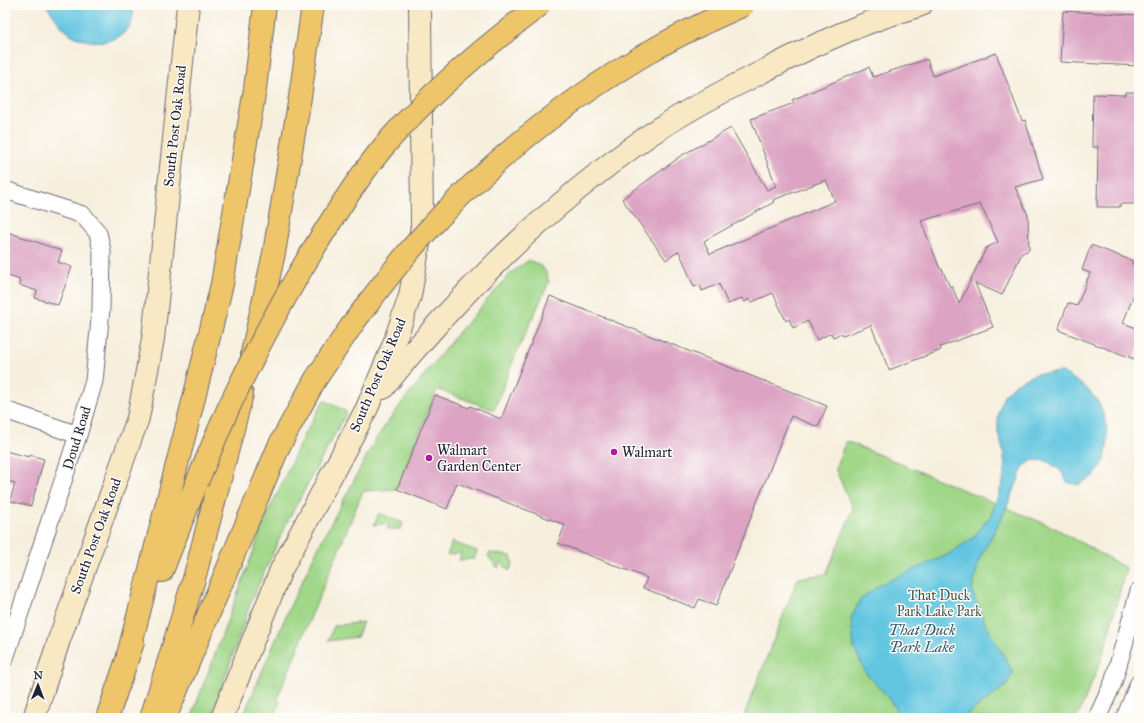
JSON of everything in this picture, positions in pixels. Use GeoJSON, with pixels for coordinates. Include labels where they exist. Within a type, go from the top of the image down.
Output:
{"type":"FeatureCollection","features":[{"type":"Feature","properties":{"kind":"highway"},"geometry":{"type":"LineString","coordinates":[[128,655],[222,284],[255,90],[265,5]]}},
{"type":"Feature","properties":{"kind":"highway"},"geometry":{"type":"LineString","coordinates":[[151,718],[194,579],[250,360],[274,253],[300,97],[313,5]]}},
{"type":"Feature","properties":{"kind":"highway"},"geometry":{"type":"LineString","coordinates":[[107,718],[128,655],[229,407],[266,331],[302,266],[347,195],[391,138],[435,92],[484,49],[540,5]]}},
{"type":"Feature","properties":{"kind":"highway"},"geometry":{"type":"LineString","coordinates":[[166,718],[279,446],[315,380],[354,322],[418,241],[460,197],[499,160],[550,117],[598,84],[650,52],[703,24],[744,5]]}},
{"type":"Feature","properties":{"kind":"main road","name":"South Post Oak Road"},"geometry":{"type":"LineString","coordinates":[[34,718],[138,418],[153,339],[188,5]]}},
{"type":"Feature","properties":{"kind":"main road","name":"South Post Oak Road"},"geometry":{"type":"LineString","coordinates":[[222,718],[281,570],[367,408],[393,346],[410,296],[422,226],[420,5]]}},
{"type":"Feature","properties":{"kind":"main road"},"geometry":{"type":"LineString","coordinates":[[367,408],[411,353],[470,289],[531,230],[575,191],[653,133],[720,93],[796,54],[860,26],[921,5]]}},
{"type":"Feature","properties":{"kind":"street","name":"Doud Road"},"geometry":{"type":"LineString","coordinates":[[5,190],[83,216],[98,233],[102,251],[101,309],[94,381],[78,435],[7,647]]}},
{"type":"Feature","properties":{"kind":"street"},"geometry":{"type":"LineString","coordinates":[[5,410],[78,435]]}},
{"type":"Feature","properties":{"kind":"street"},"geometry":{"type":"LineString","coordinates":[[1097,718],[1113,682],[1139,590]]}},
{"type":"Feature","properties":{"kind":"street"},"geometry":{"type":"LineString","coordinates":[[1125,718],[1139,683]]}},
{"type":"Feature","properties":{"kind":"green space"},"geometry":{"type":"Polygon","coordinates":[[[529,260],[545,270],[549,282],[515,356],[494,410],[437,389],[397,489],[363,491],[277,699],[280,701],[274,718],[254,718],[244,714],[291,604],[320,544],[377,437],[401,404],[457,334],[511,273],[529,260]]]}},
{"type":"Feature","properties":{"kind":"green space"},"geometry":{"type":"Polygon","coordinates":[[[324,400],[347,412],[288,520],[252,599],[211,718],[191,718],[267,515],[305,433],[324,400]]]}},
{"type":"Feature","properties":{"kind":"green space","name":"That Duck Park Lake Park"},"geometry":{"type":"Polygon","coordinates":[[[846,441],[1055,528],[1126,568],[1102,658],[1077,718],[743,718],[798,578],[826,574],[853,509],[835,468],[846,441]]]}},
{"type":"Feature","properties":{"kind":"green space"},"geometry":{"type":"Polygon","coordinates":[[[379,513],[403,523],[401,529],[387,529],[389,523],[374,525],[379,513]]]}},
{"type":"Feature","properties":{"kind":"green space"},"geometry":{"type":"Polygon","coordinates":[[[452,542],[477,551],[474,559],[459,560],[461,553],[447,555],[452,542]]]}},
{"type":"Feature","properties":{"kind":"green space"},"geometry":{"type":"Polygon","coordinates":[[[490,553],[511,556],[513,563],[509,571],[501,562],[498,568],[488,556],[490,553]]]}},
{"type":"Feature","properties":{"kind":"green space"},"geometry":{"type":"Polygon","coordinates":[[[363,622],[357,637],[328,641],[334,626],[363,622]]]}},
{"type":"Feature","properties":{"kind":"water"},"geometry":{"type":"Polygon","coordinates":[[[46,5],[134,5],[130,27],[123,34],[117,38],[96,42],[76,37],[71,34],[59,23],[46,5]]]}},
{"type":"Feature","properties":{"kind":"water","name":"That Duck Park Lake"},"geometry":{"type":"Polygon","coordinates":[[[1062,372],[1087,389],[1098,402],[1105,420],[1107,431],[1106,452],[1099,470],[1092,477],[1078,485],[1067,482],[1061,471],[1047,461],[1033,460],[1023,467],[1002,517],[979,560],[972,591],[986,625],[1013,672],[1006,686],[962,718],[897,718],[897,711],[887,696],[866,673],[854,648],[851,618],[861,599],[879,585],[947,555],[973,538],[991,515],[1003,482],[1005,464],[1002,445],[998,433],[998,413],[1004,395],[1017,383],[1036,374],[1062,372]]]}},
{"type":"Feature","properties":{"kind":"building"},"geometry":{"type":"Polygon","coordinates":[[[1063,11],[1139,15],[1139,66],[1060,62],[1063,11]]]}},
{"type":"Feature","properties":{"kind":"building"},"geometry":{"type":"Polygon","coordinates":[[[996,53],[1022,121],[1025,120],[1043,179],[1015,187],[1028,215],[1029,250],[1022,253],[1002,295],[975,283],[993,327],[940,347],[941,350],[889,370],[871,325],[843,336],[840,334],[833,337],[831,333],[817,340],[808,321],[793,328],[789,319],[786,321],[773,293],[752,302],[750,299],[744,302],[742,298],[728,304],[719,284],[702,291],[700,285],[694,287],[679,251],[666,260],[622,199],[677,158],[731,128],[767,190],[776,186],[751,119],[794,103],[792,100],[869,67],[873,77],[927,59],[933,76],[996,53]],[[826,180],[773,200],[774,202],[704,241],[710,254],[835,201],[826,180]],[[980,204],[921,221],[940,269],[942,269],[950,287],[952,286],[959,304],[986,248],[998,242],[980,204]]]}},
{"type":"Feature","properties":{"kind":"building"},"geometry":{"type":"Polygon","coordinates":[[[1125,92],[1139,92],[1139,204],[1120,204],[1120,207],[1097,207],[1098,147],[1092,147],[1093,94],[1125,95],[1125,92]]]}},
{"type":"Feature","properties":{"kind":"building"},"geometry":{"type":"Polygon","coordinates":[[[5,231],[62,251],[58,262],[72,267],[58,305],[35,298],[37,291],[19,285],[20,280],[5,275],[5,231]]]}},
{"type":"Feature","properties":{"kind":"building"},"geometry":{"type":"Polygon","coordinates":[[[1091,245],[1133,261],[1132,264],[1139,266],[1139,290],[1136,289],[1123,323],[1139,329],[1139,346],[1134,359],[1058,330],[1068,303],[1077,306],[1090,273],[1082,270],[1091,245]]]}},
{"type":"Feature","properties":{"kind":"building","name":"Walmart"},"geometry":{"type":"Polygon","coordinates":[[[550,296],[827,406],[818,427],[791,416],[716,606],[699,599],[695,608],[643,588],[647,578],[558,543],[565,525],[457,483],[447,509],[397,489],[435,395],[469,408],[470,406],[501,419],[550,296]]]}},
{"type":"Feature","properties":{"kind":"building"},"geometry":{"type":"Polygon","coordinates":[[[5,451],[44,459],[31,506],[10,501],[15,483],[5,480],[5,451]]]}},
{"type":"Feature","properties":{"kind":"place","name":"Walmart"},"geometry":{"type":"Point","coordinates":[614,452]}},
{"type":"Feature","properties":{"kind":"place","name":"Walmart Garden Center"},"geometry":{"type":"Point","coordinates":[429,458]}}]}
